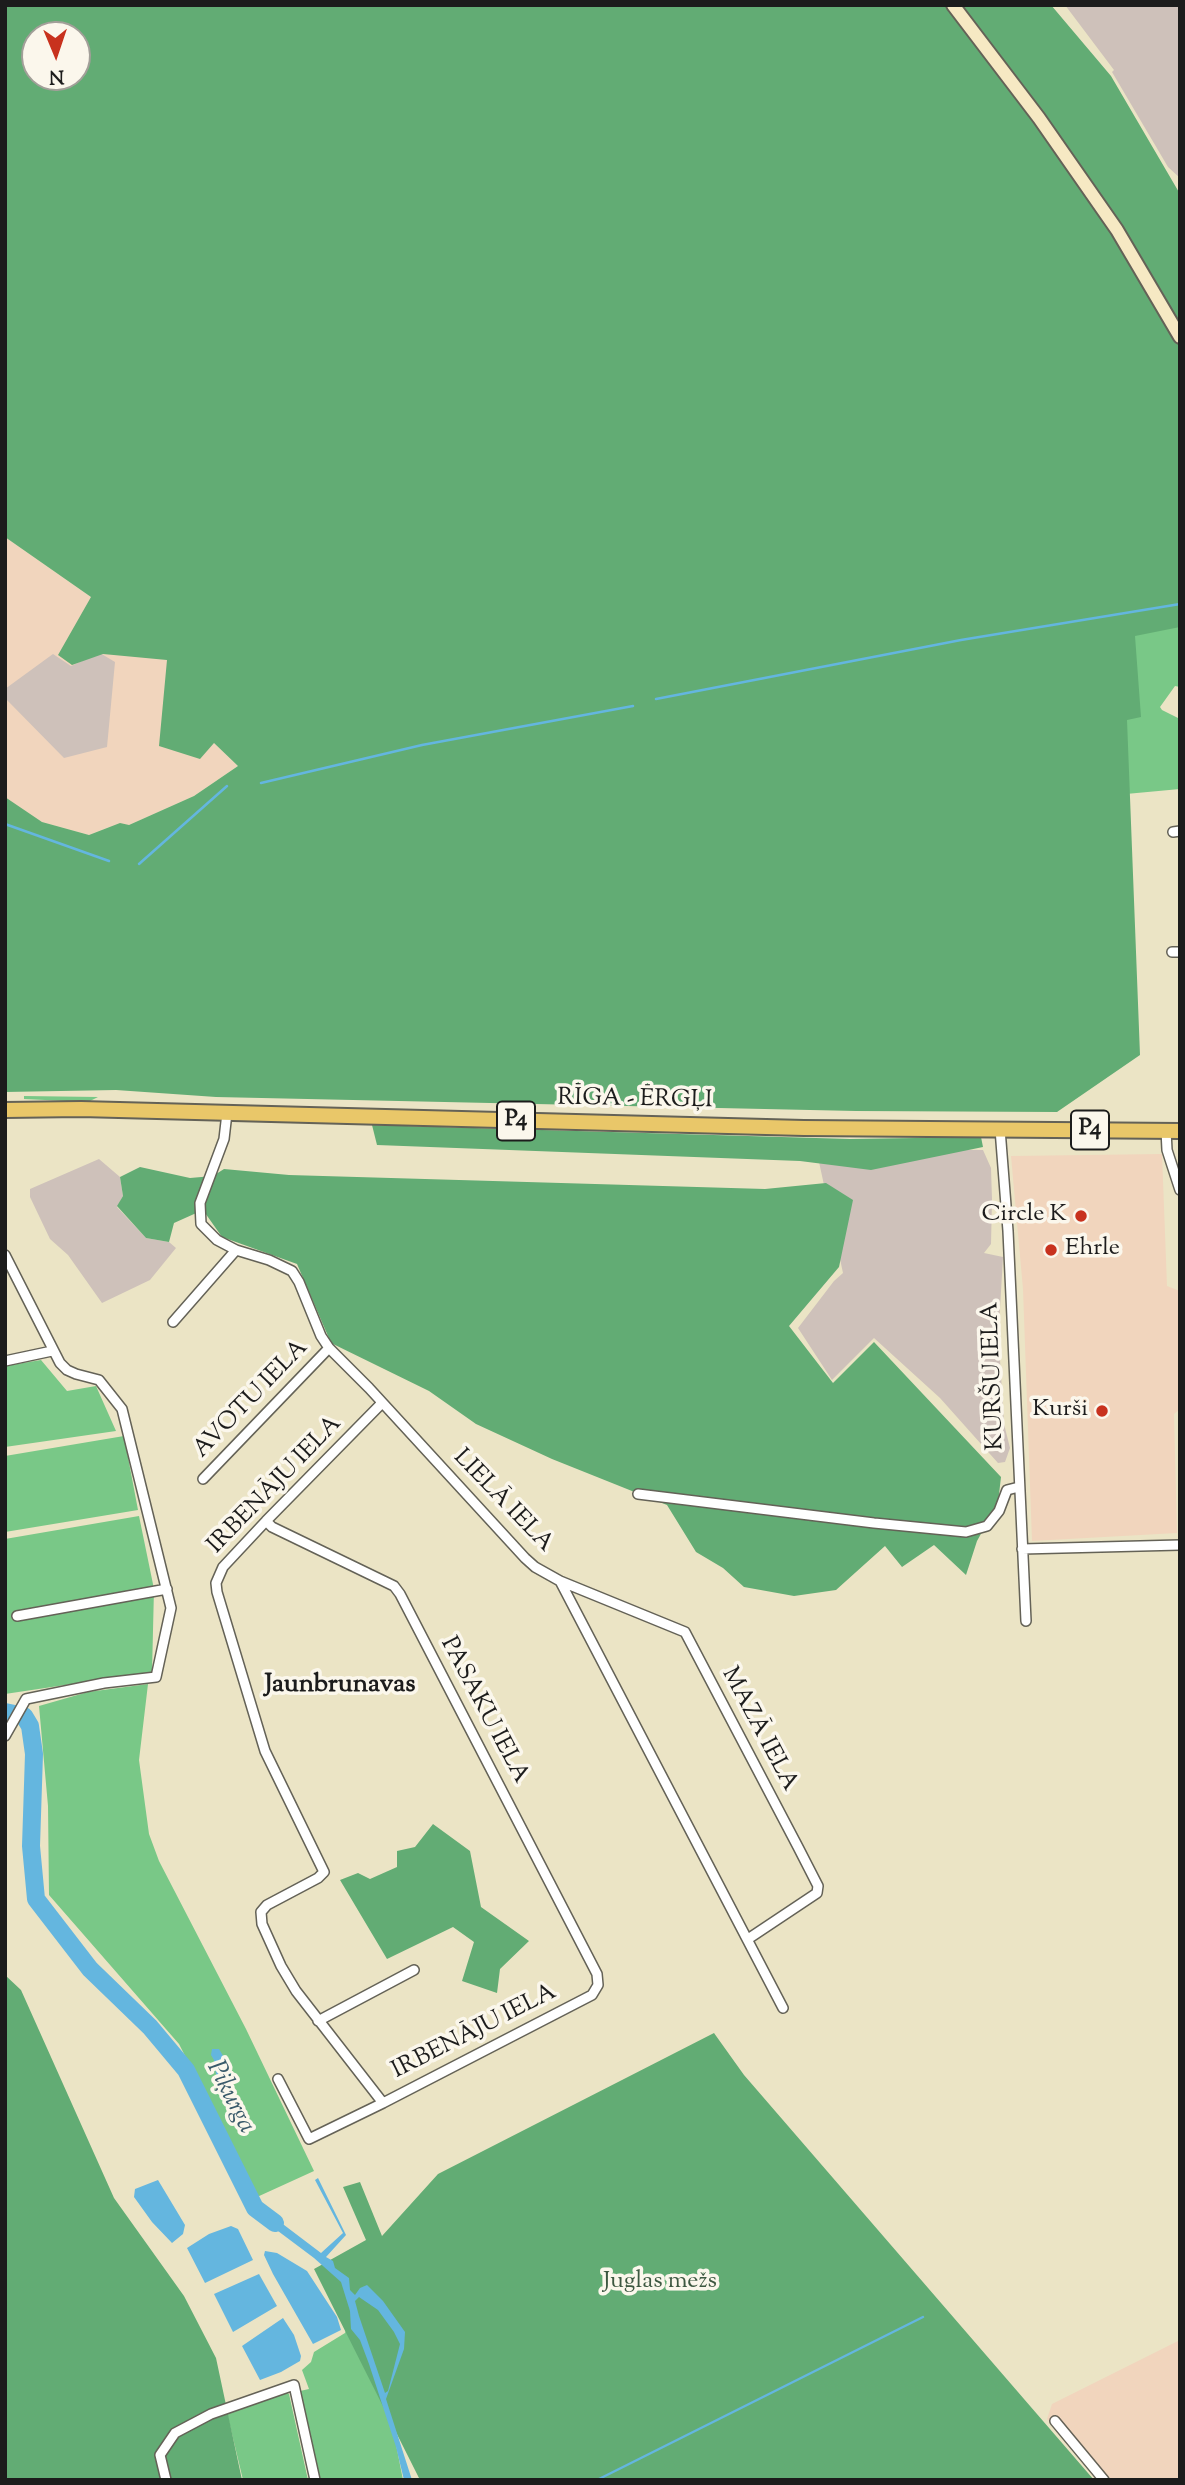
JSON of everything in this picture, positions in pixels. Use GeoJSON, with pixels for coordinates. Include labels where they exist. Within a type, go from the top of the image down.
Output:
{"type":"FeatureCollection","features":[{"type":"Feature","properties":{"kind":"main road"},"geometry":{"type":"LineString","coordinates":[[953,5],[1039,118],[1117,230],[1180,337]]}},
{"type":"Feature","properties":{"kind":"main road","name":"RĪGA - ĒRGĻI"},"geometry":{"type":"LineString","coordinates":[[5,1110],[81,1109],[792,1128],[1173,1130]]}},
{"type":"Feature","properties":{"kind":"street","name":"LIELĀ IELA"},"geometry":{"type":"LineString","coordinates":[[227,1113],[225,1139],[200,1203],[201,1224],[217,1240],[236,1250],[269,1260],[292,1271],[329,1348],[524,1558],[560,1581],[783,2008]]}},
{"type":"Feature","properties":{"kind":"street","name":"KURŠU IELA"},"geometry":{"type":"LineString","coordinates":[[1000,1129],[1008,1231],[1026,1621]]}},
{"type":"Feature","properties":{"kind":"street"},"geometry":{"type":"LineString","coordinates":[[1173,1130],[1167,1150],[1175,1162],[1180,1190]]}},
{"type":"Feature","properties":{"kind":"street"},"geometry":{"type":"LineString","coordinates":[[173,1322],[236,1250]]}},
{"type":"Feature","properties":{"kind":"street"},"geometry":{"type":"LineString","coordinates":[[5,1255],[52,1351],[67,1370],[99,1380],[122,1409],[171,1608],[156,1677],[104,1683],[26,1699],[5,1736]]}},
{"type":"Feature","properties":{"kind":"street","name":"AVOTU IELA"},"geometry":{"type":"LineString","coordinates":[[203,1479],[329,1348]]}},
{"type":"Feature","properties":{"kind":"street"},"geometry":{"type":"LineString","coordinates":[[5,1361],[52,1351]]}},
{"type":"Feature","properties":{"kind":"street","name":"IRBENĀJU IELA"},"geometry":{"type":"LineString","coordinates":[[382,1403],[266,1521],[218,1575],[217,1592],[265,1751],[324,1872],[318,1878],[267,1905],[261,1912],[262,1924],[281,1966],[318,2021],[383,2103],[592,1995],[598,1985]]}},
{"type":"Feature","properties":{"kind":"street"},"geometry":{"type":"LineString","coordinates":[[638,1494],[805,1516],[967,1532],[987,1526],[999,1511],[1007,1490],[1019,1487]]}},
{"type":"Feature","properties":{"kind":"street","name":"PASAKU IELA"},"geometry":{"type":"LineString","coordinates":[[266,1521],[272,1527],[394,1586],[400,1594],[591,1962],[597,1974],[598,1985]]}},
{"type":"Feature","properties":{"kind":"street"},"geometry":{"type":"LineString","coordinates":[[1022,1549],[1180,1545]]}},
{"type":"Feature","properties":{"kind":"street","name":"MAZĀ IELA"},"geometry":{"type":"LineString","coordinates":[[560,1581],[685,1632],[818,1886],[817,1893],[748,1939]]}},
{"type":"Feature","properties":{"kind":"street"},"geometry":{"type":"LineString","coordinates":[[17,1616],[167,1589]]}},
{"type":"Feature","properties":{"kind":"street"},"geometry":{"type":"LineString","coordinates":[[318,2021],[414,1970]]}},
{"type":"Feature","properties":{"kind":"street"},"geometry":{"type":"LineString","coordinates":[[278,2079],[309,2139],[383,2103]]}},
{"type":"Feature","properties":{"kind":"street"},"geometry":{"type":"LineString","coordinates":[[166,2480],[160,2455],[175,2432],[211,2414],[294,2385],[316,2480]]}},
{"type":"Feature","properties":{"kind":"street"},"geometry":{"type":"LineString","coordinates":[[1055,2421],[1104,2480]]}},
{"type":"Feature","properties":{"kind":"shaded area"},"geometry":{"type":"Polygon","coordinates":[[[1065,5],[1180,5],[1180,178],[1168,167],[1112,72],[1114,70],[1065,5]]]}},
{"type":"Feature","properties":{"kind":"shaded area"},"geometry":{"type":"Polygon","coordinates":[[[5,537],[91,597],[168,660],[214,743],[238,766],[194,796],[129,825],[109,827],[89,835],[42,822],[8,800],[5,797],[5,537]]]}},
{"type":"Feature","properties":{"kind":"shaded area"},"geometry":{"type":"Polygon","coordinates":[[[100,653],[115,662],[107,747],[64,758],[5,698],[5,689],[53,654],[71,666],[100,653]]]}},
{"type":"Feature","properties":{"kind":"shaded area"},"geometry":{"type":"Polygon","coordinates":[[[816,1148],[983,1150],[991,1168],[992,1200],[991,1244],[984,1253],[1003,1257],[998,1343],[992,1350],[993,1356],[1000,1360],[1004,1424],[1010,1448],[1005,1462],[998,1463],[940,1398],[874,1338],[832,1380],[798,1328],[843,1273],[816,1148]]]}},
{"type":"Feature","properties":{"kind":"shaded area","name":"Kurši"},"geometry":{"type":"Polygon","coordinates":[[[1162,1154],[1167,1286],[1180,1291],[1180,1409],[1174,1414],[1177,1533],[1032,1541],[1023,1289],[1011,1156],[1162,1154]]]}},
{"type":"Feature","properties":{"kind":"shaded area"},"geometry":{"type":"Polygon","coordinates":[[[99,1159],[120,1177],[123,1196],[117,1207],[146,1238],[169,1242],[176,1248],[150,1280],[102,1303],[68,1255],[50,1239],[30,1197],[30,1189],[99,1159]]]}},
{"type":"Feature","properties":{"kind":"shaded area"},"geometry":{"type":"Polygon","coordinates":[[[1180,2340],[1180,2480],[1099,2480],[1047,2419],[1052,2404],[1180,2340]]]}},
{"type":"Feature","properties":{"kind":"green space"},"geometry":{"type":"Polygon","coordinates":[[[5,5],[1051,5],[1111,76],[1180,194],[1180,627],[1135,636],[1141,717],[1127,720],[1140,1055],[1057,1112],[856,1111],[216,1097],[116,1090],[5,1092],[5,797],[42,822],[89,835],[120,823],[129,825],[194,796],[238,766],[214,743],[200,759],[159,746],[167,660],[103,654],[72,665],[58,655],[91,597],[5,537],[5,5]]]}},
{"type":"Feature","properties":{"kind":"green space"},"geometry":{"type":"Polygon","coordinates":[[[1180,623],[1180,687],[1175,686],[1160,707],[1180,719],[1180,789],[1126,794],[1117,638],[1180,623]]]}},
{"type":"Feature","properties":{"kind":"green space"},"geometry":{"type":"Polygon","coordinates":[[[24,1096],[98,1097],[88,1102],[24,1099],[24,1096]]]}},
{"type":"Feature","properties":{"kind":"green space"},"geometry":{"type":"Polygon","coordinates":[[[372,1125],[850,1139],[981,1137],[983,1147],[871,1170],[800,1161],[377,1145],[372,1125]]]}},
{"type":"Feature","properties":{"kind":"green space"},"geometry":{"type":"Polygon","coordinates":[[[140,1167],[190,1178],[213,1176],[224,1169],[289,1175],[765,1189],[826,1183],[853,1200],[839,1267],[789,1326],[833,1383],[874,1342],[1001,1477],[998,1503],[977,1541],[966,1575],[934,1545],[902,1567],[885,1546],[836,1590],[794,1596],[744,1587],[723,1568],[696,1552],[667,1505],[552,1459],[476,1424],[429,1391],[331,1343],[297,1264],[222,1237],[203,1210],[174,1223],[169,1242],[146,1238],[117,1206],[123,1196],[120,1177],[140,1167]]]}},
{"type":"Feature","properties":{"kind":"green space"},"geometry":{"type":"Polygon","coordinates":[[[41,1360],[67,1391],[96,1386],[116,1431],[5,1447],[5,1366],[41,1360]]]}},
{"type":"Feature","properties":{"kind":"green space"},"geometry":{"type":"Polygon","coordinates":[[[124,1436],[138,1510],[5,1532],[5,1456],[124,1436]]]}},
{"type":"Feature","properties":{"kind":"green space"},"geometry":{"type":"Polygon","coordinates":[[[139,1516],[154,1589],[152,1672],[5,1694],[5,1539],[139,1516]]]}},
{"type":"Feature","properties":{"kind":"green space"},"geometry":{"type":"Polygon","coordinates":[[[148,1684],[139,1760],[149,1834],[159,1861],[246,2029],[314,2171],[257,2197],[179,2044],[49,1895],[48,1806],[39,1706],[88,1692],[148,1684]]]}},
{"type":"Feature","properties":{"kind":"green space"},"geometry":{"type":"Polygon","coordinates":[[[433,1824],[470,1851],[481,1907],[529,1941],[500,1969],[497,1993],[462,1981],[474,1942],[453,1927],[387,1959],[340,1880],[358,1873],[370,1879],[397,1867],[397,1851],[415,1847],[433,1824]]]}},
{"type":"Feature","properties":{"kind":"green space"},"geometry":{"type":"Polygon","coordinates":[[[5,1975],[21,1990],[114,2198],[184,2296],[216,2358],[242,2480],[5,2480],[5,1975]]]}},
{"type":"Feature","properties":{"kind":"green space","name":"Juglas mežs"},"geometry":{"type":"Polygon","coordinates":[[[714,2033],[744,2075],[1094,2480],[420,2480],[314,2269],[366,2240],[343,2187],[360,2182],[382,2236],[438,2174],[714,2033]]]}},
{"type":"Feature","properties":{"kind":"green space"},"geometry":{"type":"Polygon","coordinates":[[[352,2314],[385,2388],[403,2480],[320,2480],[300,2391],[309,2389],[302,2370],[311,2362],[314,2352],[345,2333],[352,2314]]]}},
{"type":"Feature","properties":{"kind":"green space"},"geometry":{"type":"Polygon","coordinates":[[[285,2392],[289,2394],[308,2480],[243,2480],[227,2413],[285,2392]]]}},
{"type":"Feature","properties":{"kind":"water"},"geometry":{"type":"Polygon","coordinates":[[[212,2049],[219,2049],[232,2071],[229,2076],[230,2088],[226,2091],[216,2074],[212,2049]]]}},
{"type":"Feature","properties":{"kind":"water"},"geometry":{"type":"Polygon","coordinates":[[[318,2178],[346,2235],[326,2257],[349,2278],[350,2290],[355,2295],[360,2288],[367,2285],[383,2301],[405,2332],[404,2349],[386,2399],[412,2480],[404,2480],[369,2364],[360,2340],[351,2329],[350,2311],[341,2282],[250,2210],[259,2206],[321,2253],[343,2233],[315,2180],[318,2178]],[[359,2297],[355,2301],[385,2393],[388,2391],[400,2344],[378,2310],[359,2297]]]}},
{"type":"Feature","properties":{"kind":"water"},"geometry":{"type":"Polygon","coordinates":[[[158,2180],[185,2225],[183,2234],[172,2243],[134,2197],[135,2189],[158,2180]]]}},
{"type":"Feature","properties":{"kind":"water"},"geometry":{"type":"Polygon","coordinates":[[[231,2226],[238,2229],[253,2260],[205,2283],[187,2248],[209,2234],[231,2226]]]}},
{"type":"Feature","properties":{"kind":"water"},"geometry":{"type":"Polygon","coordinates":[[[265,2251],[277,2253],[307,2271],[337,2317],[341,2330],[313,2344],[273,2274],[264,2255],[265,2251]]]}},
{"type":"Feature","properties":{"kind":"water"},"geometry":{"type":"Polygon","coordinates":[[[259,2274],[277,2306],[233,2332],[214,2294],[259,2274]]]}},
{"type":"Feature","properties":{"kind":"water"},"geometry":{"type":"Polygon","coordinates":[[[283,2318],[294,2335],[300,2361],[260,2380],[242,2346],[283,2318]]]}},
{"type":"Feature","properties":{"kind":"waterway"},"geometry":{"type":"LineString","coordinates":[[656,699],[961,640],[1180,604]]}},
{"type":"Feature","properties":{"kind":"waterway"},"geometry":{"type":"LineString","coordinates":[[261,783],[422,745],[633,706]]}},
{"type":"Feature","properties":{"kind":"waterway"},"geometry":{"type":"LineString","coordinates":[[139,864],[227,786]]}},
{"type":"Feature","properties":{"kind":"waterway"},"geometry":{"type":"LineString","coordinates":[[5,824],[109,861]]}},
{"type":"Feature","properties":{"kind":"waterway","name":"Piķurga"},"geometry":{"type":"LineString","coordinates":[[5,1712],[24,1716],[30,1726],[34,1754],[31,1846],[36,1899],[90,1969],[150,2027],[186,2070],[255,2208],[275,2223]]}},
{"type":"Feature","properties":{"kind":"waterway"},"geometry":{"type":"LineString","coordinates":[[597,2480],[923,2317]]}},
{"type":"Feature","properties":{"kind":"place","name":"Circle K"},"geometry":{"type":"Point","coordinates":[1081,1216]}},
{"type":"Feature","properties":{"kind":"place","name":"Ehrle"},"geometry":{"type":"Point","coordinates":[1051,1250]}},
{"type":"Feature","properties":{"kind":"place","name":"Kurši"},"geometry":{"type":"Point","coordinates":[1102,1411]}},
{"type":"Feature","properties":{"kind":"district","name":"Jaunbrunavas"},"geometry":{"type":"Point","coordinates":[340,1687]}}]}
